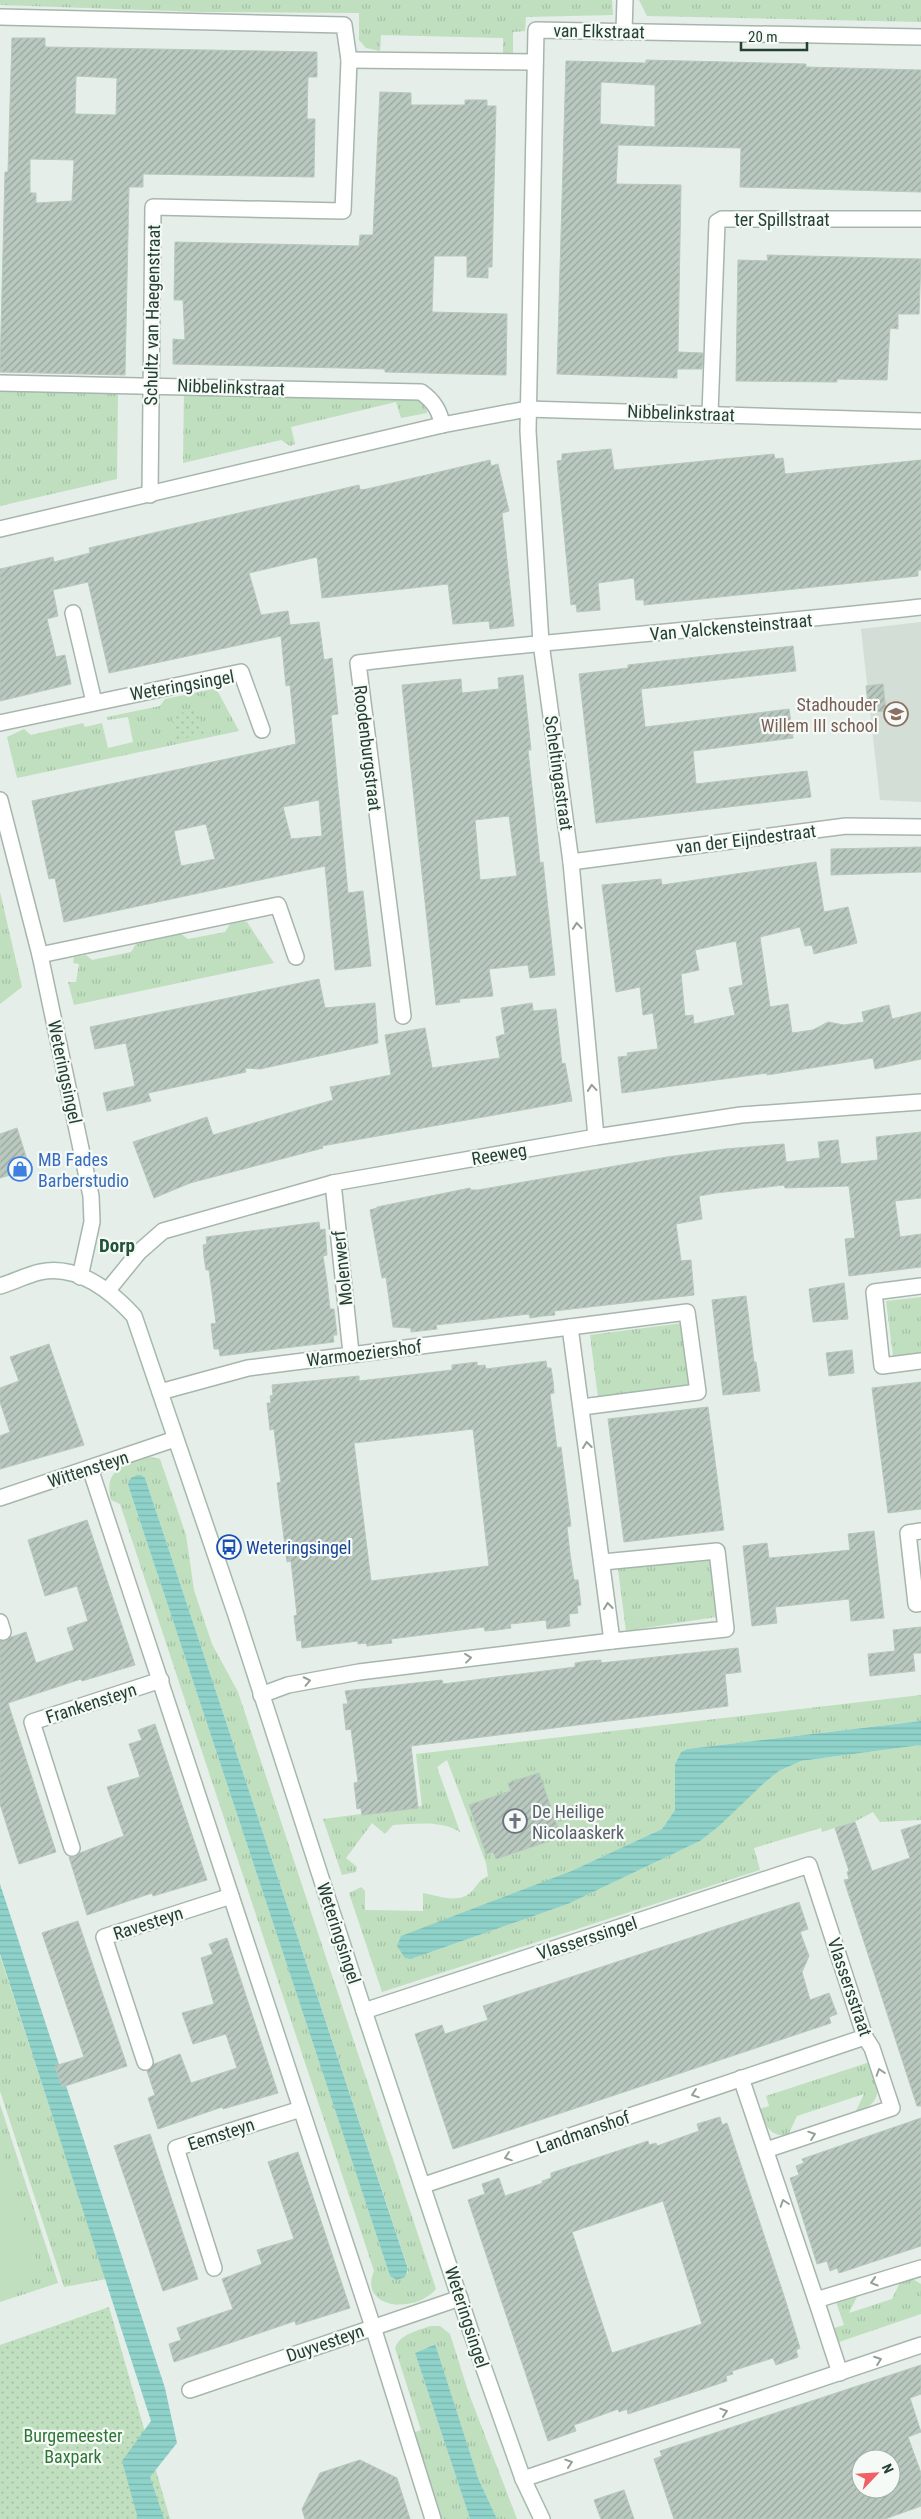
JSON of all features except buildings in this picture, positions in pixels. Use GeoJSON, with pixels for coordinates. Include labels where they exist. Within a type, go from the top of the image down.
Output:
{"type":"FeatureCollection","features":[{"type":"Feature","properties":{"kind":"street"},"geometry":{"type":"LineString","coordinates":[[624,32],[625,0]]}},
{"type":"Feature","properties":{"kind":"street","name":"Schultz van Haegenstraat"},"geometry":{"type":"LineString","coordinates":[[0,17],[344,25],[348,60],[343,211],[152,207],[150,495]]}},
{"type":"Feature","properties":{"kind":"street","name":"van Elkstraat"},"geometry":{"type":"LineString","coordinates":[[527,409],[533,225],[536,30],[921,37]]}},
{"type":"Feature","properties":{"kind":"street"},"geometry":{"type":"LineString","coordinates":[[348,60],[535,62]]}},
{"type":"Feature","properties":{"kind":"street","name":"ter Spillstraat"},"geometry":{"type":"LineString","coordinates":[[710,414],[715,227],[717,222],[722,219],[921,219]]}},
{"type":"Feature","properties":{"kind":"street","name":"Nibbelinkstraat"},"geometry":{"type":"LineString","coordinates":[[0,382],[64,386],[151,385],[421,392],[430,398],[440,413],[442,425]]}},
{"type":"Feature","properties":{"kind":"street","name":"Nibbelinkstraat"},"geometry":{"type":"LineString","coordinates":[[0,529],[442,425],[527,409],[921,421]]}},
{"type":"Feature","properties":{"kind":"street","name":"Scheltingastraat"},"geometry":{"type":"LineString","coordinates":[[527,409],[541,643],[572,862],[596,1137]]}},
{"type":"Feature","properties":{"kind":"street","name":"Van Valckensteinstraat"},"geometry":{"type":"LineString","coordinates":[[541,643],[794,621],[921,607]]}},
{"type":"Feature","properties":{"kind":"street"},"geometry":{"type":"LineString","coordinates":[[73,613],[94,702]]}},
{"type":"Feature","properties":{"kind":"street","name":"Roodenburgstraat"},"geometry":{"type":"LineString","coordinates":[[403,1016],[358,663],[541,643]]}},
{"type":"Feature","properties":{"kind":"street","name":"Weteringsingel"},"geometry":{"type":"LineString","coordinates":[[0,723],[241,672],[262,730]]}},
{"type":"Feature","properties":{"kind":"street","name":"Weteringsingel"},"geometry":{"type":"LineString","coordinates":[[0,800],[40,955],[91,1196],[92,1222],[80,1277]]}},
{"type":"Feature","properties":{"kind":"street","name":"van der Eijndestraat"},"geometry":{"type":"LineString","coordinates":[[572,862],[846,826],[921,827]]}},
{"type":"Feature","properties":{"kind":"street"},"geometry":{"type":"LineString","coordinates":[[40,955],[278,905],[296,957]]}},
{"type":"Feature","properties":{"kind":"street","name":"Reeweg"},"geometry":{"type":"LineString","coordinates":[[108,1290],[139,1252],[163,1231],[333,1183],[596,1137],[741,1115],[921,1102]]}},
{"type":"Feature","properties":{"kind":"street","name":"Molenwerf"},"geometry":{"type":"LineString","coordinates":[[333,1183],[351,1353]]}},
{"type":"Feature","properties":{"kind":"street"},"geometry":{"type":"LineString","coordinates":[[0,1286],[41,1272],[62,1272],[80,1277],[108,1290]]}},
{"type":"Feature","properties":{"kind":"street"},"geometry":{"type":"LineString","coordinates":[[921,1286],[874,1292],[882,1366],[921,1361]]}},
{"type":"Feature","properties":{"kind":"street","name":"Weteringsingel"},"geometry":{"type":"LineString","coordinates":[[108,1290],[134,1316],[236,1615],[460,2298],[523,2479],[542,2519]]}},
{"type":"Feature","properties":{"kind":"street","name":"Warmoeziershof"},"geometry":{"type":"LineString","coordinates":[[160,1392],[248,1368],[351,1353],[687,1312],[698,1392],[582,1407]]}},
{"type":"Feature","properties":{"kind":"street"},"geometry":{"type":"LineString","coordinates":[[570,1326],[603,1562],[612,1641]]}},
{"type":"Feature","properties":{"kind":"street","name":"Wittensteyn"},"geometry":{"type":"LineString","coordinates":[[0,1498],[175,1439]]}},
{"type":"Feature","properties":{"kind":"street"},"geometry":{"type":"LineString","coordinates":[[90,1468],[373,2327],[400,2421],[433,2519]]}},
{"type":"Feature","properties":{"kind":"street"},"geometry":{"type":"LineString","coordinates":[[921,1532],[908,1533],[916,1604],[921,1603]]}},
{"type":"Feature","properties":{"kind":"street"},"geometry":{"type":"LineString","coordinates":[[261,1695],[288,1685],[359,1672],[726,1629],[717,1551],[603,1562]]}},
{"type":"Feature","properties":{"kind":"street","name":"Frankensteyn"},"geometry":{"type":"LineString","coordinates":[[72,1848],[32,1722],[161,1680]]}},
{"type":"Feature","properties":{"kind":"street","name":"Vlasserssingel"},"geometry":{"type":"LineString","coordinates":[[364,2010],[809,1865]]}},
{"type":"Feature","properties":{"kind":"street","name":"Vlassersstraat"},"geometry":{"type":"LineString","coordinates":[[766,2150],[892,2108],[872,2048],[865,2037],[809,1865]]}},
{"type":"Feature","properties":{"kind":"street","name":"Ravesteyn"},"geometry":{"type":"LineString","coordinates":[[145,2062],[104,1937],[231,1896]]}},
{"type":"Feature","properties":{"kind":"street","name":"Landmanshof"},"geometry":{"type":"LineString","coordinates":[[424,2185],[865,2037]]}},
{"type":"Feature","properties":{"kind":"street"},"geometry":{"type":"LineString","coordinates":[[741,2078],[840,2374]]}},
{"type":"Feature","properties":{"kind":"street","name":"Eemsteyn"},"geometry":{"type":"LineString","coordinates":[[214,2268],[176,2148],[301,2108]]}},
{"type":"Feature","properties":{"kind":"street"},"geometry":{"type":"LineString","coordinates":[[816,2300],[921,2268]]}},
{"type":"Feature","properties":{"kind":"street","name":"Duyvesteyn"},"geometry":{"type":"LineString","coordinates":[[190,2390],[460,2298]]}},
{"type":"Feature","properties":{"kind":"street"},"geometry":{"type":"LineString","coordinates":[[523,2479],[840,2374],[921,2345]]}},
{"type":"Feature","properties":{"kind":"shaded area","name":"Stadhouder Willem III school"},"geometry":{"type":"Polygon","coordinates":[[[921,622],[921,802],[880,800],[861,629],[921,622]]]}},
{"type":"Feature","properties":{"kind":"green space"},"geometry":{"type":"Polygon","coordinates":[[[0,0],[612,0],[613,15],[526,17],[525,31],[513,32],[513,53],[503,53],[503,38],[381,35],[380,51],[366,48],[359,40],[359,13],[202,12],[0,5],[0,0]]]}},
{"type":"Feature","properties":{"kind":"green space"},"geometry":{"type":"Polygon","coordinates":[[[639,0],[921,0],[921,22],[647,16],[639,0]]]}},
{"type":"Feature","properties":{"kind":"green space"},"geometry":{"type":"Polygon","coordinates":[[[0,389],[118,391],[117,479],[0,506],[0,389]]]}},
{"type":"Feature","properties":{"kind":"green space"},"geometry":{"type":"Polygon","coordinates":[[[184,392],[418,397],[425,402],[427,413],[401,418],[396,402],[291,427],[295,444],[290,446],[281,440],[183,463],[184,392]]]}},
{"type":"Feature","properties":{"kind":"green space"},"geometry":{"type":"Polygon","coordinates":[[[213,689],[218,692],[239,731],[17,778],[7,737],[24,729],[31,735],[83,723],[85,727],[102,723],[108,748],[133,742],[128,717],[108,720],[107,717],[160,706],[165,699],[213,689]]]}},
{"type":"Feature","properties":{"kind":"green space"},"geometry":{"type":"Polygon","coordinates":[[[198,709],[204,734],[177,740],[171,715],[198,709]]]}},
{"type":"Feature","properties":{"kind":"green space"},"geometry":{"type":"Polygon","coordinates":[[[0,892],[22,987],[0,1004],[0,892]]]}},
{"type":"Feature","properties":{"kind":"green space"},"geometry":{"type":"Polygon","coordinates":[[[247,922],[274,963],[74,1005],[68,982],[76,982],[79,964],[73,963],[74,957],[86,955],[92,960],[131,952],[136,944],[181,934],[188,939],[225,932],[230,924],[247,922]]]}},
{"type":"Feature","properties":{"kind":"green space"},"geometry":{"type":"Polygon","coordinates":[[[921,1297],[921,1353],[893,1356],[886,1301],[921,1297]]]}},
{"type":"Feature","properties":{"kind":"green space"},"geometry":{"type":"Polygon","coordinates":[[[683,1323],[691,1384],[598,1397],[590,1335],[683,1323]]]}},
{"type":"Feature","properties":{"kind":"green space"},"geometry":{"type":"Polygon","coordinates":[[[150,1457],[160,1459],[186,1535],[194,1590],[212,1644],[238,1692],[436,2289],[426,2297],[415,2302],[391,2304],[381,2300],[374,2293],[371,2283],[374,2271],[120,1504],[111,1500],[109,1489],[113,1474],[125,1465],[150,1457]],[[145,1478],[128,1485],[390,2276],[408,2273],[408,2268],[145,1478]]]}},
{"type":"Feature","properties":{"kind":"green space"},"geometry":{"type":"Polygon","coordinates":[[[714,1557],[722,1616],[626,1631],[618,1569],[714,1557]]]}},
{"type":"Feature","properties":{"kind":"green space"},"geometry":{"type":"Polygon","coordinates":[[[921,1695],[921,1721],[687,1749],[681,1752],[675,1764],[675,1810],[662,1829],[569,1872],[411,1959],[568,1904],[700,1841],[779,1771],[801,1761],[921,1745],[921,1820],[880,1822],[873,1812],[856,1821],[822,1832],[821,1828],[754,1848],[760,1870],[382,1992],[349,1893],[361,1887],[365,1891],[365,1910],[423,1911],[423,1893],[450,1898],[462,1897],[468,1895],[481,1880],[488,1876],[486,1863],[447,1760],[437,1767],[460,1832],[453,1828],[436,1824],[419,1824],[393,1825],[385,1834],[372,1823],[346,1858],[357,1867],[356,1872],[342,1875],[323,1819],[422,1806],[416,1754],[921,1695]]]}},
{"type":"Feature","properties":{"kind":"green space"},"geometry":{"type":"Polygon","coordinates":[[[0,1956],[106,2279],[64,2287],[0,2091],[0,1956]]]}},
{"type":"Feature","properties":{"kind":"green space"},"geometry":{"type":"Polygon","coordinates":[[[870,2062],[877,2086],[877,2093],[872,2104],[865,2109],[855,2113],[864,2094],[797,2116],[788,2135],[776,2134],[766,2125],[760,2109],[769,2106],[766,2096],[870,2062]]]}},
{"type":"Feature","properties":{"kind":"green space"},"geometry":{"type":"Polygon","coordinates":[[[0,2104],[58,2283],[0,2302],[0,2104]]]}},
{"type":"Feature","properties":{"kind":"green space"},"geometry":{"type":"Polygon","coordinates":[[[0,2145],[41,2274],[0,2288],[0,2145]]]}},
{"type":"Feature","properties":{"kind":"green space"},"geometry":{"type":"Polygon","coordinates":[[[911,2278],[921,2284],[921,2314],[836,2343],[831,2329],[844,2325],[836,2302],[858,2295],[849,2313],[892,2299],[901,2280],[911,2278]]]}},
{"type":"Feature","properties":{"kind":"green space","name":"Burgemeester Baxpark"},"geometry":{"type":"Polygon","coordinates":[[[109,2307],[170,2519],[0,2519],[0,2345],[109,2307]]]}},
{"type":"Feature","properties":{"kind":"green space"},"geometry":{"type":"Polygon","coordinates":[[[430,2326],[440,2326],[450,2334],[469,2394],[517,2519],[497,2519],[478,2478],[434,2344],[415,2353],[470,2519],[441,2519],[413,2433],[421,2430],[395,2348],[397,2343],[405,2336],[430,2326]]]}},
{"type":"Feature","properties":{"kind":"water"},"geometry":{"type":"Polygon","coordinates":[[[137,1475],[145,1478],[408,2269],[405,2277],[397,2280],[390,2276],[128,1485],[131,1478],[137,1475]]]}},
{"type":"Feature","properties":{"kind":"water"},"geometry":{"type":"Polygon","coordinates":[[[921,1721],[921,1745],[801,1761],[779,1771],[700,1841],[568,1904],[411,1959],[405,1958],[397,1946],[401,1936],[569,1872],[662,1829],[675,1810],[675,1764],[681,1752],[687,1749],[921,1721]]]}},
{"type":"Feature","properties":{"kind":"water"},"geometry":{"type":"Polygon","coordinates":[[[0,1884],[165,2388],[177,2443],[150,2477],[164,2519],[138,2519],[122,2461],[151,2421],[0,1954],[0,1884]]]}},
{"type":"Feature","properties":{"kind":"water"},"geometry":{"type":"Polygon","coordinates":[[[435,2344],[478,2478],[497,2519],[470,2519],[415,2353],[435,2344]]]}},
{"type":"Feature","properties":{"kind":"place","name":"Stadhouder Willem III school"},"geometry":{"type":"Point","coordinates":[896,714]}},
{"type":"Feature","properties":{"kind":"place","name":"MB Fades Barberstudio"},"geometry":{"type":"Point","coordinates":[20,1169]}},
{"type":"Feature","properties":{"kind":"place","name":"Weteringsingel"},"geometry":{"type":"Point","coordinates":[229,1547]}},
{"type":"Feature","properties":{"kind":"place","name":"De Heilige Nicolaaskerk"},"geometry":{"type":"Point","coordinates":[515,1821]}},
{"type":"Feature","properties":{"kind":"district","name":"Dorp"},"geometry":{"type":"Point","coordinates":[117,1245]}}]}
